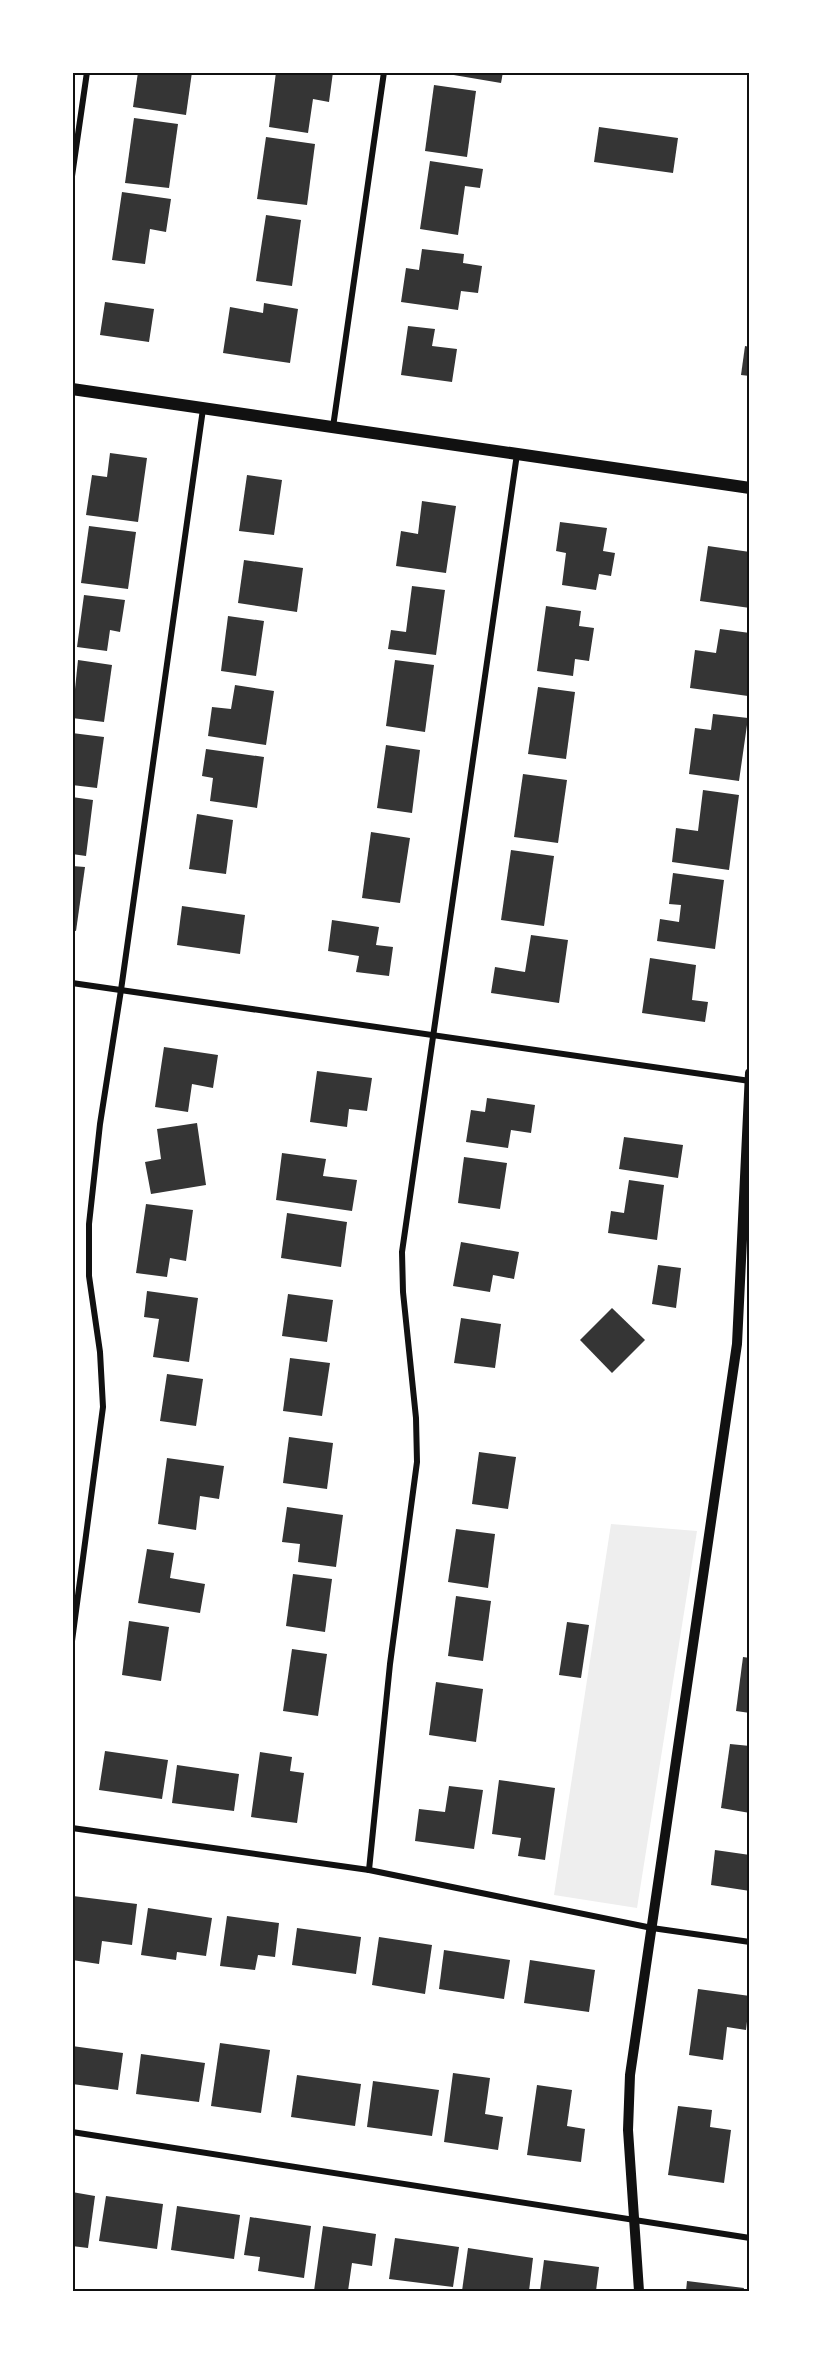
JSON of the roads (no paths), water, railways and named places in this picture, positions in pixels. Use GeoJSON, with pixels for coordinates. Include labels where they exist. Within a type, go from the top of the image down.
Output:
{"type":"FeatureCollection","features":[{"type":"Feature","properties":{"kind":"main road"},"geometry":{"type":"LineString","coordinates":[[72,389],[750,488]]}},
{"type":"Feature","properties":{"kind":"street"},"geometry":{"type":"LineString","coordinates":[[72,176],[87,72]]}},
{"type":"Feature","properties":{"kind":"street"},"geometry":{"type":"LineString","coordinates":[[333,428],[384,72]]}},
{"type":"Feature","properties":{"kind":"street"},"geometry":{"type":"LineString","coordinates":[[72,1641],[103,1407],[100,1352],[89,1276],[89,1224],[100,1124],[203,408]]}},
{"type":"Feature","properties":{"kind":"street"},"geometry":{"type":"LineString","coordinates":[[369,1870],[390,1664],[417,1462],[416,1418],[403,1292],[402,1252],[517,454]]}},
{"type":"Feature","properties":{"kind":"street"},"geometry":{"type":"LineString","coordinates":[[72,983],[432,1036],[750,1079],[737,1344],[630,2075],[628,2130],[639,2291]]}},
{"type":"Feature","properties":{"kind":"street"},"geometry":{"type":"LineString","coordinates":[[72,1828],[369,1870],[652,1928],[750,1942]]}},
{"type":"Feature","properties":{"kind":"street"},"geometry":{"type":"LineString","coordinates":[[72,2132],[750,2238]]}}]}
